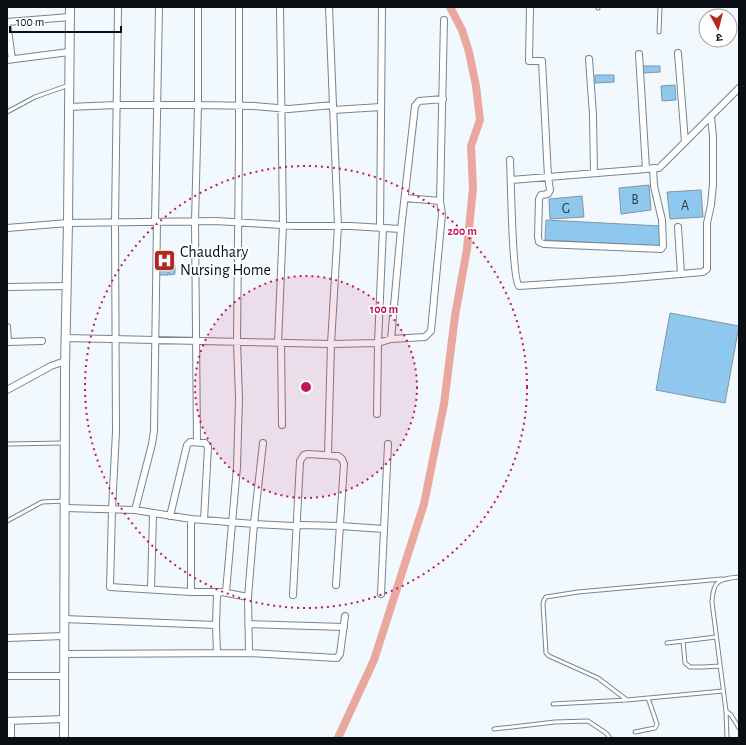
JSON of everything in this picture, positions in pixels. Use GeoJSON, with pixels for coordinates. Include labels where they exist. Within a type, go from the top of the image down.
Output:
{"type":"FeatureCollection","features":[{"type":"Feature","properties":{"kind":"street"},"geometry":{"type":"LineString","coordinates":[[64,738],[65,361],[70,7]]}},
{"type":"Feature","properties":{"kind":"street"},"geometry":{"type":"LineString","coordinates":[[118,7],[115,222],[117,339],[116,432],[110,587],[191,592],[222,592],[248,596]]}},
{"type":"Feature","properties":{"kind":"street"},"geometry":{"type":"LineString","coordinates":[[135,510],[153,438],[156,340],[156,105],[159,7]]}},
{"type":"Feature","properties":{"kind":"street"},"geometry":{"type":"LineString","coordinates":[[197,442],[195,221],[198,105],[198,7]]}},
{"type":"Feature","properties":{"kind":"street"},"geometry":{"type":"LineString","coordinates":[[217,653],[216,596],[222,592],[233,521],[237,466],[239,7]]}},
{"type":"Feature","properties":{"kind":"street"},"geometry":{"type":"LineString","coordinates":[[280,7],[283,225],[280,343],[282,425]]}},
{"type":"Feature","properties":{"kind":"street"},"geometry":{"type":"LineString","coordinates":[[328,454],[331,344],[338,226],[329,7]]}},
{"type":"Feature","properties":{"kind":"street"},"geometry":{"type":"LineString","coordinates":[[377,414],[381,228],[382,7]]}},
{"type":"Feature","properties":{"kind":"street"},"geometry":{"type":"LineString","coordinates":[[530,7],[530,61],[542,61],[550,190],[548,194],[541,195],[539,199],[539,242],[544,244],[659,249],[663,246],[662,220],[650,169],[639,54]]}},
{"type":"Feature","properties":{"kind":"street"},"geometry":{"type":"LineString","coordinates":[[69,52],[9,60],[7,23],[70,17]]}},
{"type":"Feature","properties":{"kind":"street"},"geometry":{"type":"LineString","coordinates":[[66,338],[331,344],[378,343],[391,339],[425,337],[431,331],[442,214],[440,200],[444,20]]}},
{"type":"Feature","properties":{"kind":"street"},"geometry":{"type":"LineString","coordinates":[[678,53],[685,142]]}},
{"type":"Feature","properties":{"kind":"street"},"geometry":{"type":"LineString","coordinates":[[589,58],[593,115],[594,173]]}},
{"type":"Feature","properties":{"kind":"street"},"geometry":{"type":"LineString","coordinates":[[511,180],[659,168],[739,88]]}},
{"type":"Feature","properties":{"kind":"street"},"geometry":{"type":"LineString","coordinates":[[391,339],[401,229],[415,106],[419,101],[443,99]]}},
{"type":"Feature","properties":{"kind":"street"},"geometry":{"type":"LineString","coordinates":[[68,107],[117,105],[198,105],[281,108],[381,107]]}},
{"type":"Feature","properties":{"kind":"street"},"geometry":{"type":"LineString","coordinates":[[510,160],[513,250],[516,281],[518,286],[703,272],[707,269],[706,232],[713,194],[714,137],[711,116]]}},
{"type":"Feature","properties":{"kind":"street"},"geometry":{"type":"LineString","coordinates":[[405,198],[440,200]]}},
{"type":"Feature","properties":{"kind":"street"},"geometry":{"type":"LineString","coordinates":[[7,228],[68,223],[195,221],[401,229]]}},
{"type":"Feature","properties":{"kind":"street"},"geometry":{"type":"LineString","coordinates":[[678,227],[681,274]]}},
{"type":"Feature","properties":{"kind":"street"},"geometry":{"type":"LineString","coordinates":[[7,287],[67,286]]}},
{"type":"Feature","properties":{"kind":"street"},"geometry":{"type":"LineString","coordinates":[[7,327],[7,342],[42,341]]}},
{"type":"Feature","properties":{"kind":"street"},"geometry":{"type":"LineString","coordinates":[[7,390],[51,366],[65,361]]}},
{"type":"Feature","properties":{"kind":"street"},"geometry":{"type":"LineString","coordinates":[[170,516],[187,445],[190,442],[197,442],[205,443],[208,447],[204,520]]}},
{"type":"Feature","properties":{"kind":"street"},"geometry":{"type":"LineString","coordinates":[[249,653],[248,596],[263,443]]}},
{"type":"Feature","properties":{"kind":"street"},"geometry":{"type":"LineString","coordinates":[[381,594],[388,444]]}},
{"type":"Feature","properties":{"kind":"street"},"geometry":{"type":"LineString","coordinates":[[293,595],[302,458],[308,454],[328,454],[338,456],[342,459],[344,464],[336,585]]}},
{"type":"Feature","properties":{"kind":"street"},"geometry":{"type":"LineString","coordinates":[[65,504],[135,510],[191,519],[233,521],[254,524],[340,526],[384,529]]}},
{"type":"Feature","properties":{"kind":"street"},"geometry":{"type":"LineString","coordinates":[[151,589],[153,514]]}},
{"type":"Feature","properties":{"kind":"street"},"geometry":{"type":"LineString","coordinates":[[191,519],[191,592]]}},
{"type":"Feature","properties":{"kind":"street"},"geometry":{"type":"LineString","coordinates":[[64,654],[249,653],[337,658],[340,654],[345,616]]}},
{"type":"Feature","properties":{"kind":"street"},"geometry":{"type":"LineString","coordinates":[[64,619],[216,625]]}},
{"type":"Feature","properties":{"kind":"street"},"geometry":{"type":"LineString","coordinates":[[248,624],[344,627]]}},
{"type":"Feature","properties":{"kind":"street"},"geometry":{"type":"LineString","coordinates":[[7,638],[64,636]]}},
{"type":"Feature","properties":{"kind":"street"},"geometry":{"type":"LineString","coordinates":[[7,676],[64,676]]}},
{"type":"Feature","properties":{"kind":"street"},"geometry":{"type":"LineString","coordinates":[[11,738],[9,721],[64,719]]}},
{"type":"Feature","properties":{"kind":"lane"},"geometry":{"type":"LineString","coordinates":[[659,32],[660,7]]}},
{"type":"Feature","properties":{"kind":"lane"},"geometry":{"type":"LineString","coordinates":[[7,112],[35,97],[68,86]]}},
{"type":"Feature","properties":{"kind":"lane"},"geometry":{"type":"LineString","coordinates":[[7,444],[65,443]]}},
{"type":"Feature","properties":{"kind":"lane"},"geometry":{"type":"LineString","coordinates":[[7,521],[42,502],[65,504]]}},
{"type":"Feature","properties":{"kind":"lane"},"geometry":{"type":"LineString","coordinates":[[627,700],[598,678],[548,656],[546,653],[543,604],[546,597],[578,592],[739,577]]}},
{"type":"Feature","properties":{"kind":"lane"},"geometry":{"type":"LineString","coordinates":[[722,579],[716,583],[712,590],[712,602],[726,711],[727,738]]}},
{"type":"Feature","properties":{"kind":"lane"},"geometry":{"type":"LineString","coordinates":[[667,643],[716,637]]}},
{"type":"Feature","properties":{"kind":"lane"},"geometry":{"type":"LineString","coordinates":[[682,641],[685,663],[690,667],[720,666]]}},
{"type":"Feature","properties":{"kind":"lane"},"geometry":{"type":"LineString","coordinates":[[553,704],[627,700],[723,691]]}},
{"type":"Feature","properties":{"kind":"lane"},"geometry":{"type":"LineString","coordinates":[[636,732],[655,728],[657,724],[648,698]]}},
{"type":"Feature","properties":{"kind":"lane"},"geometry":{"type":"LineString","coordinates":[[726,711],[731,715],[739,728]]}},
{"type":"Feature","properties":{"kind":"lane"},"geometry":{"type":"LineString","coordinates":[[494,729],[555,722],[588,721],[606,733],[610,738]]}},
{"type":"Feature","properties":{"kind":"building"},"geometry":{"type":"Polygon","coordinates":[[[643,66],[660,66],[660,72],[643,73],[643,66]]]}},
{"type":"Feature","properties":{"kind":"building"},"geometry":{"type":"Polygon","coordinates":[[[595,75],[614,75],[614,82],[595,83],[595,75]]]}},
{"type":"Feature","properties":{"kind":"building"},"geometry":{"type":"Polygon","coordinates":[[[675,85],[676,100],[662,101],[661,86],[675,85]]]}},
{"type":"Feature","properties":{"kind":"building"},"geometry":{"type":"Polygon","coordinates":[[[649,185],[651,210],[621,214],[619,188],[649,185]]]}},
{"type":"Feature","properties":{"kind":"building"},"geometry":{"type":"Polygon","coordinates":[[[701,190],[703,217],[670,219],[667,192],[701,190]]]}},
{"type":"Feature","properties":{"kind":"building"},"geometry":{"type":"Polygon","coordinates":[[[582,196],[584,217],[550,219],[549,199],[582,196]]]}},
{"type":"Feature","properties":{"kind":"building"},"geometry":{"type":"Polygon","coordinates":[[[546,220],[661,226],[661,246],[545,240],[546,220]]]}},
{"type":"Feature","properties":{"kind":"building"},"geometry":{"type":"Polygon","coordinates":[[[174,255],[174,259],[171,260],[171,264],[168,265],[168,269],[172,269],[172,266],[175,265],[175,274],[169,275],[168,272],[168,275],[158,275],[158,270],[164,270],[164,267],[159,267],[158,256],[174,255]]]}},
{"type":"Feature","properties":{"kind":"building"},"geometry":{"type":"Polygon","coordinates":[[[670,313],[739,326],[725,403],[656,390],[670,313]]]}},
{"type":"Feature","properties":{"kind":"waterway"},"geometry":{"type":"LineString","coordinates":[[338,738],[374,660],[424,504],[444,404],[455,316],[467,249],[473,188],[471,146],[480,120],[476,86],[469,52],[462,30],[450,7]]}},
{"type":"Feature","properties":{"kind":"place","name":"Chaudhary Nursing Home"},"geometry":{"type":"Point","coordinates":[164,260]}}]}
